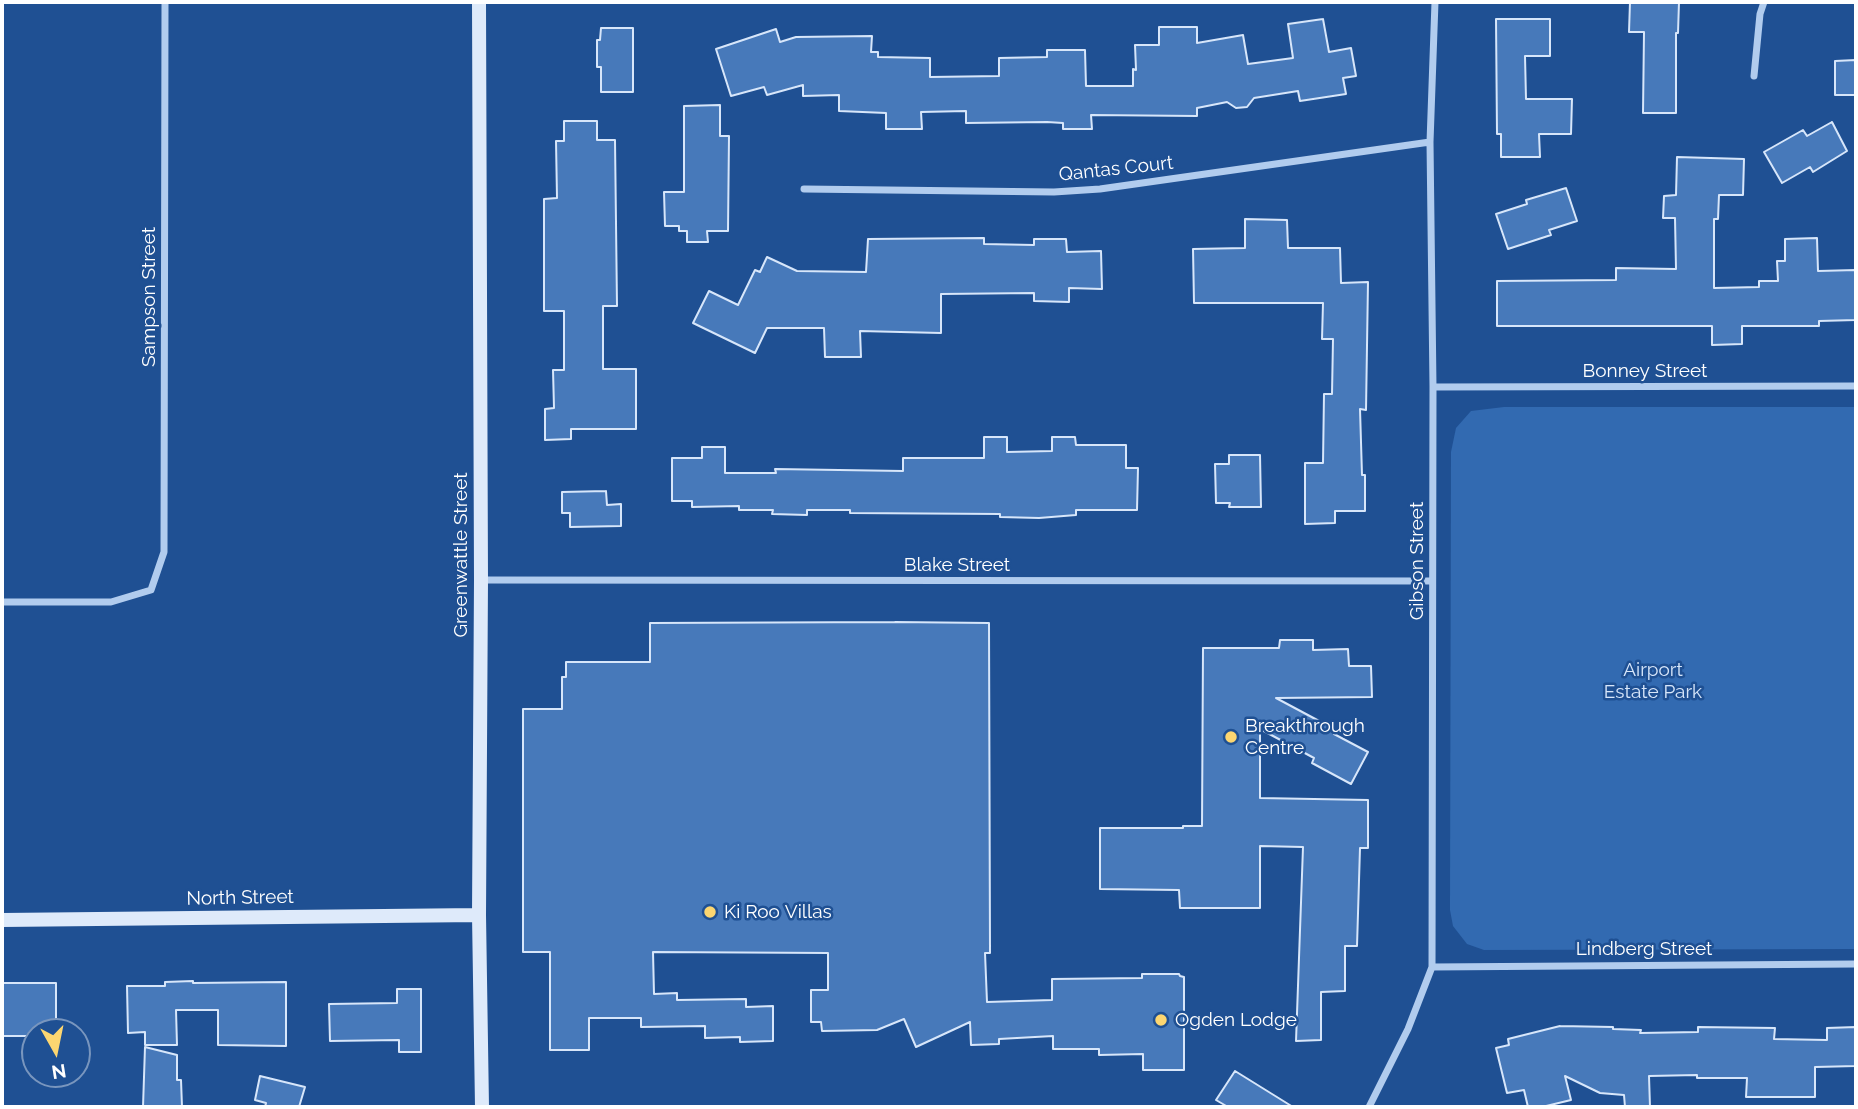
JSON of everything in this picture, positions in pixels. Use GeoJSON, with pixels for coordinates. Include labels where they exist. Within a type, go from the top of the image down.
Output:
{"type":"FeatureCollection","features":[{"type":"Feature","properties":{"kind":"main road","name":"Greenwattle Street"},"geometry":{"type":"LineString","coordinates":[[480,2],[479,915],[482,1107]]}},
{"type":"Feature","properties":{"kind":"main road","name":"North Street"},"geometry":{"type":"LineString","coordinates":[[2,920],[479,915]]}},
{"type":"Feature","properties":{"kind":"street","name":"Sampson Street"},"geometry":{"type":"LineString","coordinates":[[2,602],[111,602],[151,590],[164,552],[165,2]]}},
{"type":"Feature","properties":{"kind":"street","name":"Gibson Street"},"geometry":{"type":"LineString","coordinates":[[1369,1107],[1408,1029],[1432,967],[1433,387],[1430,142],[1435,2]]}},
{"type":"Feature","properties":{"kind":"street"},"geometry":{"type":"LineString","coordinates":[[1754,76],[1760,15],[1764,2]]}},
{"type":"Feature","properties":{"kind":"street","name":"Qantas Court"},"geometry":{"type":"LineString","coordinates":[[804,189],[1040,192],[1100,189],[1430,142]]}},
{"type":"Feature","properties":{"kind":"street","name":"Bonney Street"},"geometry":{"type":"LineString","coordinates":[[1433,387],[1856,386]]}},
{"type":"Feature","properties":{"kind":"street","name":"Blake Street"},"geometry":{"type":"LineString","coordinates":[[481,580],[1432,581]]}},
{"type":"Feature","properties":{"kind":"street","name":"Lindberg Street"},"geometry":{"type":"LineString","coordinates":[[1432,967],[1856,964]]}},
{"type":"Feature","properties":{"kind":"green space","name":"Airport Estate Park"},"geometry":{"type":"Polygon","coordinates":[[[1504,407],[1856,407],[1856,949],[1484,950],[1467,944],[1453,926],[1450,910],[1451,452],[1456,428],[1471,411],[1504,407]]]}},
{"type":"Feature","properties":{"kind":"building"},"geometry":{"type":"Polygon","coordinates":[[[1630,2],[1679,2],[1676,33],[1676,113],[1643,113],[1644,32],[1629,32],[1630,2]]]}},
{"type":"Feature","properties":{"kind":"building"},"geometry":{"type":"Polygon","coordinates":[[[1323,19],[1329,52],[1351,48],[1356,76],[1343,78],[1346,94],[1300,101],[1298,91],[1254,98],[1247,107],[1236,108],[1227,102],[1197,108],[1197,116],[1091,115],[1092,129],[1063,129],[1063,123],[1047,122],[966,123],[966,111],[921,112],[922,129],[886,129],[886,113],[839,111],[839,95],[803,96],[803,85],[767,95],[764,87],[731,96],[716,49],[776,29],[780,42],[796,37],[872,36],[871,52],[878,52],[878,57],[930,58],[930,77],[999,76],[999,58],[1047,57],[1047,50],[1085,50],[1086,86],[1133,86],[1133,69],[1136,70],[1135,45],[1159,45],[1159,27],[1197,27],[1197,43],[1243,35],[1248,64],[1293,58],[1288,24],[1323,19]]]}},
{"type":"Feature","properties":{"kind":"building"},"geometry":{"type":"Polygon","coordinates":[[[1496,19],[1550,19],[1550,56],[1525,56],[1526,99],[1572,99],[1571,134],[1539,134],[1540,157],[1501,157],[1501,134],[1497,134],[1496,19]]]}},
{"type":"Feature","properties":{"kind":"building"},"geometry":{"type":"Polygon","coordinates":[[[601,28],[633,28],[633,92],[601,92],[597,40],[600,40],[601,28]]]}},
{"type":"Feature","properties":{"kind":"building"},"geometry":{"type":"Polygon","coordinates":[[[1856,60],[1856,95],[1835,95],[1835,61],[1856,60]]]}},
{"type":"Feature","properties":{"kind":"building"},"geometry":{"type":"Polygon","coordinates":[[[720,105],[720,136],[729,136],[728,231],[707,231],[708,242],[687,242],[687,231],[679,231],[679,226],[665,226],[664,192],[684,192],[684,106],[720,105]]]}},
{"type":"Feature","properties":{"kind":"building"},"geometry":{"type":"Polygon","coordinates":[[[564,121],[597,121],[597,140],[615,140],[617,306],[603,306],[603,369],[636,369],[636,429],[571,429],[571,439],[545,440],[545,409],[554,408],[553,370],[564,370],[564,311],[544,311],[544,199],[557,198],[556,141],[564,141],[564,121]]]}},
{"type":"Feature","properties":{"kind":"building"},"geometry":{"type":"Polygon","coordinates":[[[1832,122],[1847,151],[1813,172],[1810,167],[1782,183],[1764,152],[1803,130],[1807,136],[1832,122]]]}},
{"type":"Feature","properties":{"kind":"building"},"geometry":{"type":"Polygon","coordinates":[[[1677,157],[1744,159],[1743,195],[1719,195],[1718,219],[1714,219],[1714,288],[1759,287],[1759,281],[1778,281],[1777,261],[1785,261],[1785,239],[1817,238],[1818,271],[1856,270],[1856,320],[1819,321],[1819,326],[1742,326],[1742,344],[1712,345],[1712,326],[1497,326],[1497,281],[1616,280],[1616,268],[1676,269],[1675,218],[1663,218],[1664,196],[1676,195],[1677,157]]]}},
{"type":"Feature","properties":{"kind":"building"},"geometry":{"type":"Polygon","coordinates":[[[1566,188],[1577,221],[1549,230],[1551,235],[1508,249],[1496,214],[1527,204],[1526,200],[1566,188]]]}},
{"type":"Feature","properties":{"kind":"building"},"geometry":{"type":"Polygon","coordinates":[[[1245,219],[1287,220],[1288,248],[1340,248],[1341,283],[1368,282],[1366,410],[1360,409],[1365,511],[1335,511],[1335,523],[1305,524],[1305,463],[1323,463],[1324,394],[1332,394],[1333,339],[1322,339],[1323,303],[1194,303],[1193,249],[1245,248],[1245,219]]]}},
{"type":"Feature","properties":{"kind":"building"},"geometry":{"type":"Polygon","coordinates":[[[984,238],[984,244],[1034,245],[1034,239],[1066,239],[1067,252],[1101,251],[1102,289],[1069,288],[1069,302],[1034,301],[1034,293],[941,294],[941,333],[860,331],[861,357],[825,357],[824,328],[767,328],[755,353],[693,323],[709,291],[738,305],[755,270],[760,272],[767,257],[797,271],[866,272],[868,239],[984,238]]]}},
{"type":"Feature","properties":{"kind":"building"},"geometry":{"type":"Polygon","coordinates":[[[984,437],[1007,437],[1007,452],[1052,451],[1052,437],[1075,437],[1076,445],[1126,445],[1126,468],[1138,468],[1137,510],[1076,510],[1076,515],[1039,518],[1000,517],[1000,514],[850,513],[850,510],[807,510],[807,515],[772,514],[773,510],[739,510],[739,506],[692,507],[692,501],[672,501],[672,458],[702,458],[702,447],[725,447],[725,473],[776,473],[775,469],[903,471],[903,458],[984,458],[984,437]]]}},
{"type":"Feature","properties":{"kind":"building"},"geometry":{"type":"Polygon","coordinates":[[[1229,455],[1260,455],[1261,507],[1229,507],[1230,503],[1216,503],[1215,464],[1229,464],[1229,455]]]}},
{"type":"Feature","properties":{"kind":"building"},"geometry":{"type":"Polygon","coordinates":[[[606,491],[607,505],[621,504],[621,526],[570,527],[570,513],[562,513],[562,492],[606,491]]]}},
{"type":"Feature","properties":{"kind":"building"},"geometry":{"type":"Polygon","coordinates":[[[650,623],[989,623],[990,953],[985,953],[987,1002],[1052,1000],[1052,979],[1142,978],[1142,974],[1179,974],[1184,977],[1184,1070],[1143,1070],[1143,1054],[1099,1055],[1099,1049],[1053,1049],[1053,1036],[999,1039],[999,1044],[971,1045],[970,1022],[916,1047],[904,1019],[877,1030],[822,1031],[821,1022],[811,1022],[811,990],[828,990],[828,953],[653,952],[654,994],[677,993],[677,1000],[746,999],[746,1007],[773,1006],[773,1041],[740,1042],[740,1037],[705,1038],[705,1026],[641,1027],[641,1018],[589,1018],[589,1050],[550,1050],[550,952],[523,952],[523,709],[562,709],[562,677],[566,677],[566,662],[650,662],[650,623]]]}},
{"type":"Feature","properties":{"kind":"building"},"geometry":{"type":"Polygon","coordinates":[[[1280,640],[1313,640],[1313,650],[1348,649],[1349,666],[1371,666],[1372,697],[1276,698],[1336,730],[1334,734],[1368,752],[1351,784],[1312,763],[1314,758],[1260,729],[1260,798],[1368,800],[1368,848],[1360,848],[1357,946],[1345,946],[1345,991],[1321,992],[1321,1040],[1296,1041],[1303,847],[1260,846],[1260,908],[1180,908],[1179,890],[1100,889],[1100,828],[1202,826],[1203,648],[1279,648],[1280,640]]]}},
{"type":"Feature","properties":{"kind":"building"},"geometry":{"type":"Polygon","coordinates":[[[165,982],[286,982],[286,1046],[218,1045],[218,1010],[176,1010],[177,1045],[145,1045],[145,1032],[128,1033],[127,986],[165,986],[165,982]]]}},
{"type":"Feature","properties":{"kind":"building"},"geometry":{"type":"Polygon","coordinates":[[[2,983],[56,983],[56,1018],[21,1018],[21,1036],[2,1036],[2,983]]]}},
{"type":"Feature","properties":{"kind":"building"},"geometry":{"type":"Polygon","coordinates":[[[397,989],[421,989],[421,1052],[399,1052],[399,1040],[330,1041],[329,1004],[397,1003],[397,989]]]}},
{"type":"Feature","properties":{"kind":"building"},"geometry":{"type":"Polygon","coordinates":[[[1560,1026],[1613,1027],[1641,1030],[1640,1033],[1698,1032],[1698,1027],[1775,1028],[1774,1039],[1827,1040],[1827,1028],[1856,1027],[1856,1066],[1815,1067],[1815,1097],[1746,1097],[1747,1078],[1649,1076],[1650,1107],[1625,1107],[1624,1095],[1600,1093],[1565,1076],[1571,1100],[1542,1107],[1528,1107],[1524,1090],[1507,1093],[1496,1048],[1509,1045],[1508,1039],[1560,1026]]]}},
{"type":"Feature","properties":{"kind":"building"},"geometry":{"type":"Polygon","coordinates":[[[145,1047],[177,1055],[177,1080],[181,1080],[182,1107],[143,1107],[145,1047]]]}},
{"type":"Feature","properties":{"kind":"building"},"geometry":{"type":"Polygon","coordinates":[[[1235,1071],[1293,1107],[1228,1107],[1216,1100],[1235,1071]]]}},
{"type":"Feature","properties":{"kind":"building"},"geometry":{"type":"Polygon","coordinates":[[[260,1076],[305,1087],[299,1107],[265,1107],[266,1103],[255,1100],[260,1076]]]}},
{"type":"Feature","properties":{"kind":"place","name":"Breakthrough Centre"},"geometry":{"type":"Point","coordinates":[1231,737]}},
{"type":"Feature","properties":{"kind":"place","name":"Ki Roo Villas"},"geometry":{"type":"Point","coordinates":[710,912]}},
{"type":"Feature","properties":{"kind":"place","name":"Ogden Lodge"},"geometry":{"type":"Point","coordinates":[1161,1020]}}]}
